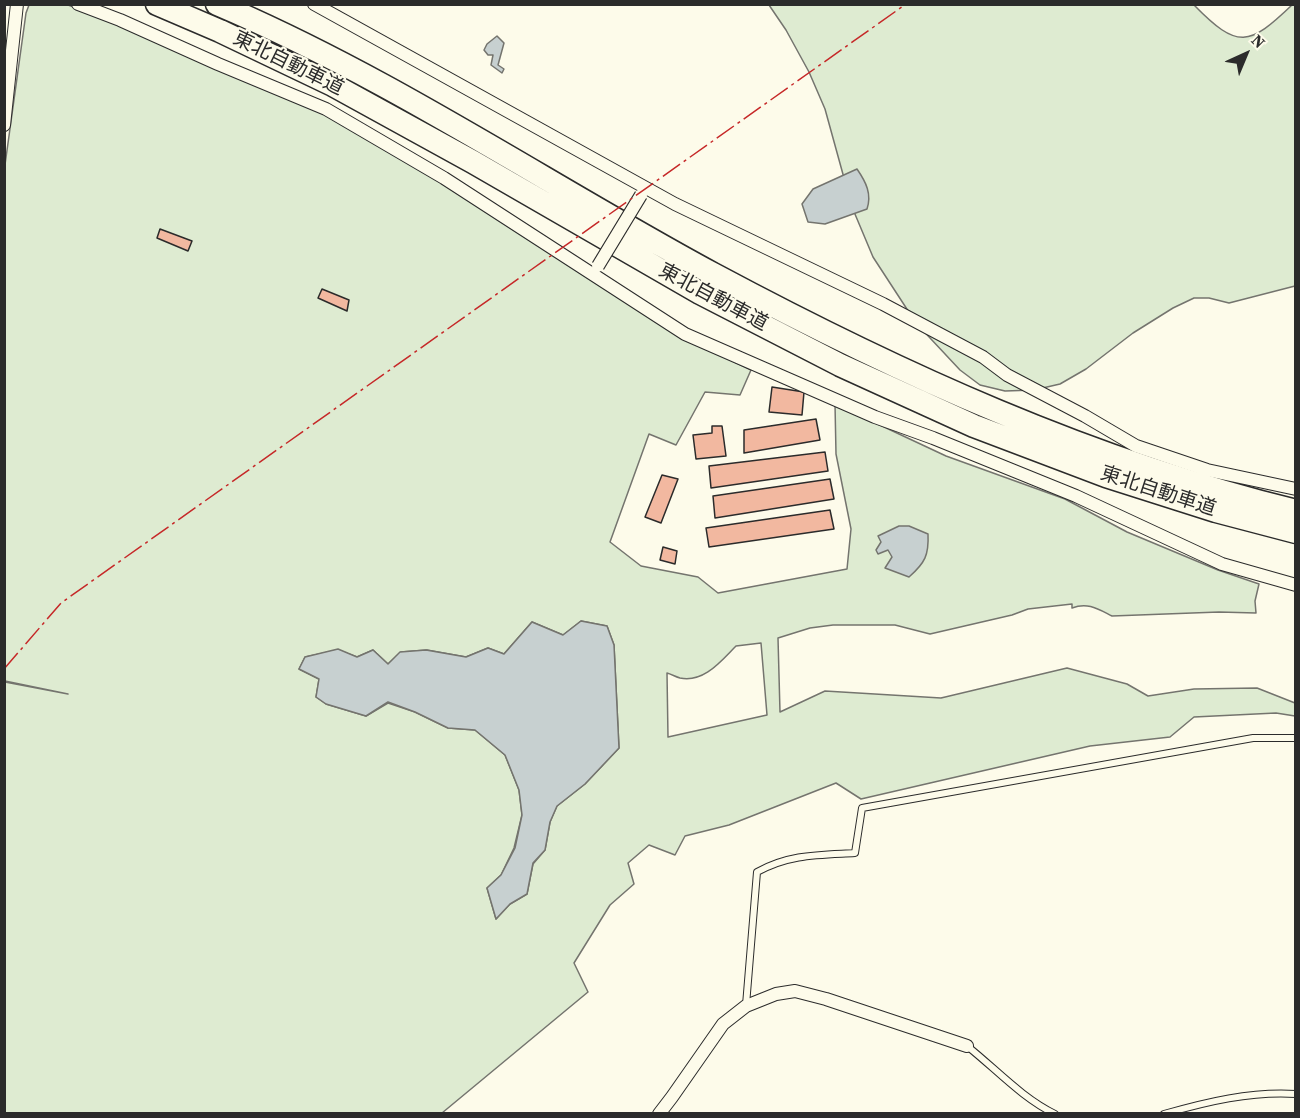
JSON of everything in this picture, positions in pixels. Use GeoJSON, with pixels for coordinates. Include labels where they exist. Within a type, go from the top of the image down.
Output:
{"type":"FeatureCollection","features":[{"type":"Feature","properties":{"kind":"highway","name":"東北自動車道"},"geometry":{"type":"LineString","coordinates":[[157,4],[220,31],[333,85],[473,162],[700,293],[840,365],[974,426],[1106,476],[1216,511],[1296,532]]}},
{"type":"Feature","properties":{"kind":"highway","name":"東北自動車道"},"geometry":{"type":"LineString","coordinates":[[217,4],[344,64],[496,148],[711,273],[851,345],[984,406],[1113,456],[1225,494],[1296,511]]}},
{"type":"Feature","properties":{"kind":"street"},"geometry":{"type":"LineString","coordinates":[[4,125],[17,4]]}},
{"type":"Feature","properties":{"kind":"street"},"geometry":{"type":"LineString","coordinates":[[78,4],[326,109],[594,269],[615,290],[685,334],[875,417],[944,442],[1076,496],[1222,564],[1296,585]]}},
{"type":"Feature","properties":{"kind":"street"},"geometry":{"type":"LineString","coordinates":[[314,4],[641,189],[883,304],[983,357],[1007,375],[1136,446],[1207,470],[1296,489]]}},
{"type":"Feature","properties":{"kind":"street"},"geometry":{"type":"LineString","coordinates":[[594,269],[641,189]]}},
{"type":"Feature","properties":{"kind":"street"},"geometry":{"type":"LineString","coordinates":[[658,1113],[672,1097],[723,1024],[746,1006],[776,994],[795,991],[826,999],[968,1046]]}},
{"type":"Feature","properties":{"kind":"lane"},"geometry":{"type":"LineString","coordinates":[[746,1006],[757,872],[774,862],[799,856],[855,853],[862,808],[1253,738],[1296,738]]}},
{"type":"Feature","properties":{"kind":"lane"},"geometry":{"type":"LineString","coordinates":[[968,1046],[1024,1094],[1041,1107],[1055,1113]]}},
{"type":"Feature","properties":{"kind":"lane"},"geometry":{"type":"LineString","coordinates":[[1164,1113],[1212,1100],[1283,1093],[1296,1094]]}},
{"type":"Feature","properties":{"kind":"green space"},"geometry":{"type":"Polygon","coordinates":[[[29,5],[68,5],[120,24],[324,112],[437,179],[682,336],[751,370],[740,395],[705,392],[676,445],[649,434],[610,542],[641,566],[698,577],[718,593],[847,569],[851,529],[836,454],[835,404],[946,456],[1065,499],[1127,532],[1218,570],[1259,584],[1255,601],[1256,613],[1112,616],[1088,606],[1072,608],[1072,604],[1028,609],[1012,615],[930,634],[895,625],[833,625],[810,628],[778,638],[780,712],[825,691],[941,698],[1067,668],[1127,684],[1148,696],[1194,689],[1257,688],[1295,703],[1295,716],[1276,713],[1194,717],[1170,737],[1090,746],[861,799],[836,783],[729,825],[685,836],[675,855],[649,845],[628,863],[634,884],[610,905],[574,963],[588,992],[442,1113],[5,1113],[5,682],[68,694],[5,681],[4,172],[29,5]],[[581,621],[563,635],[532,622],[504,654],[488,648],[466,657],[427,650],[401,652],[388,664],[373,650],[357,657],[338,650],[305,657],[299,669],[319,679],[316,697],[326,704],[366,716],[388,703],[415,712],[448,728],[475,730],[505,755],[519,790],[522,815],[514,848],[501,875],[487,888],[496,919],[510,904],[527,894],[533,864],[545,850],[550,822],[557,806],[585,784],[619,748],[614,645],[607,626],[581,621]],[[761,643],[736,646],[711,670],[697,677],[680,678],[667,673],[668,737],[767,715],[761,643]]]}},
{"type":"Feature","properties":{"kind":"green space"},"geometry":{"type":"Polygon","coordinates":[[[769,5],[1194,5],[1222,30],[1233,36],[1243,37],[1254,35],[1265,29],[1292,5],[1295,5],[1295,286],[1229,303],[1209,298],[1194,298],[1133,333],[1086,369],[1060,384],[1034,390],[1005,391],[980,385],[960,370],[916,323],[873,257],[852,207],[825,109],[809,72],[769,5]]]}},
{"type":"Feature","properties":{"kind":"shaded area"},"geometry":{"type":"Polygon","coordinates":[[[497,36],[504,43],[498,65],[504,69],[502,73],[491,65],[493,55],[488,55],[484,50],[487,44],[497,36]]]}},
{"type":"Feature","properties":{"kind":"shaded area"},"geometry":{"type":"Polygon","coordinates":[[[857,169],[867,188],[869,198],[867,209],[825,224],[808,222],[802,204],[813,189],[857,169]]]}},
{"type":"Feature","properties":{"kind":"shaded area"},"geometry":{"type":"Polygon","coordinates":[[[899,526],[909,526],[928,534],[925,558],[909,577],[885,568],[892,557],[888,550],[878,554],[876,550],[881,542],[878,536],[899,526]]]}},
{"type":"Feature","properties":{"kind":"shaded area"},"geometry":{"type":"Polygon","coordinates":[[[581,621],[607,626],[614,645],[619,748],[585,784],[557,806],[550,822],[545,850],[533,863],[527,894],[510,904],[496,919],[487,888],[501,875],[515,848],[522,815],[519,790],[505,755],[475,730],[448,728],[388,702],[366,716],[326,704],[316,697],[319,679],[299,669],[305,657],[338,649],[357,657],[373,650],[388,664],[400,652],[426,650],[466,657],[488,648],[504,654],[532,622],[563,635],[581,621]]]}},
{"type":"Feature","properties":{"kind":"building"},"geometry":{"type":"Polygon","coordinates":[[[160,229],[192,241],[188,251],[157,238],[160,229]]]}},
{"type":"Feature","properties":{"kind":"building"},"geometry":{"type":"Polygon","coordinates":[[[322,289],[349,300],[347,311],[318,298],[322,289]]]}},
{"type":"Feature","properties":{"kind":"building"},"geometry":{"type":"Polygon","coordinates":[[[772,387],[804,392],[802,415],[769,412],[772,387]]]}},
{"type":"Feature","properties":{"kind":"building"},"geometry":{"type":"Polygon","coordinates":[[[816,419],[820,440],[744,453],[744,430],[816,419]]]}},
{"type":"Feature","properties":{"kind":"building"},"geometry":{"type":"Polygon","coordinates":[[[712,426],[722,426],[726,456],[696,459],[693,435],[712,433],[712,426]]]}},
{"type":"Feature","properties":{"kind":"building"},"geometry":{"type":"Polygon","coordinates":[[[825,452],[828,471],[711,488],[709,466],[825,452]]]}},
{"type":"Feature","properties":{"kind":"building"},"geometry":{"type":"Polygon","coordinates":[[[662,475],[678,479],[661,523],[645,517],[662,475]]]}},
{"type":"Feature","properties":{"kind":"building"},"geometry":{"type":"Polygon","coordinates":[[[830,479],[834,499],[715,518],[713,496],[830,479]]]}},
{"type":"Feature","properties":{"kind":"building"},"geometry":{"type":"Polygon","coordinates":[[[830,510],[834,529],[709,547],[706,528],[830,510]]]}},
{"type":"Feature","properties":{"kind":"building"},"geometry":{"type":"Polygon","coordinates":[[[663,547],[677,551],[675,564],[660,560],[663,547]]]}},
{"type":"Feature","properties":{"kind":"power"},"geometry":{"type":"LineString","coordinates":[[4,669],[61,603],[906,4]]}}]}
